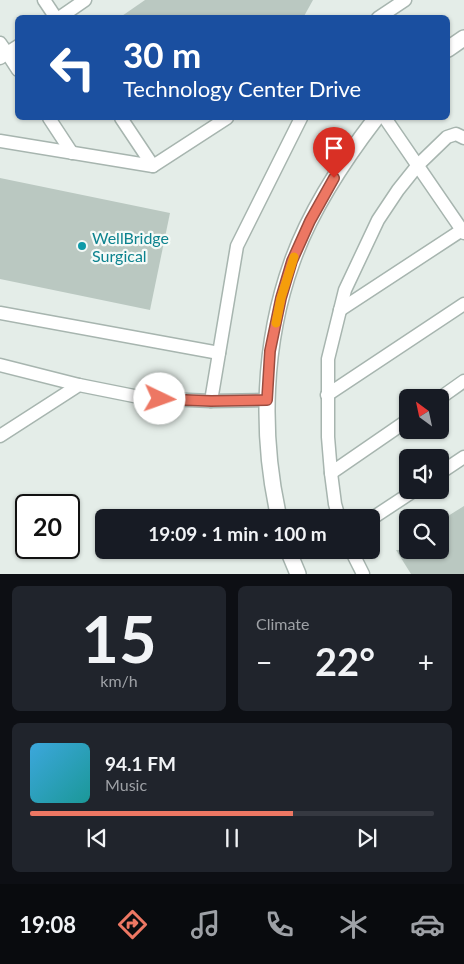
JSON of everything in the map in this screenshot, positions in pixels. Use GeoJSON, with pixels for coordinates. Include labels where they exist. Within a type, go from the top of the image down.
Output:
{"type":"FeatureCollection","features":[{"type":"Feature","properties":{"kind":"street"},"geometry":{"type":"LineString","coordinates":[[450,48],[464,38]]}},
{"type":"Feature","properties":{"kind":"street"},"geometry":{"type":"LineString","coordinates":[[277,509],[272,488],[267,400],[270,351],[281,298],[292,261],[310,221],[334,178],[359,139],[374,120]]}},
{"type":"Feature","properties":{"kind":"street"},"geometry":{"type":"LineString","coordinates":[[292,559],[298,574]]}},
{"type":"Feature","properties":{"kind":"lane"},"geometry":{"type":"LineString","coordinates":[[44,0],[55,15]]}},
{"type":"Feature","properties":{"kind":"lane"},"geometry":{"type":"LineString","coordinates":[[62,15],[85,0]]}},
{"type":"Feature","properties":{"kind":"lane"},"geometry":{"type":"LineString","coordinates":[[382,15],[405,0]]}},
{"type":"Feature","properties":{"kind":"lane"},"geometry":{"type":"LineString","coordinates":[[6,50],[15,65]]}},
{"type":"Feature","properties":{"kind":"lane"},"geometry":{"type":"LineString","coordinates":[[49,120],[72,153]]}},
{"type":"Feature","properties":{"kind":"lane"},"geometry":{"type":"LineString","coordinates":[[122,120],[153,166]]}},
{"type":"Feature","properties":{"kind":"lane"},"geometry":{"type":"LineString","coordinates":[[0,142],[153,166],[223,120]]}},
{"type":"Feature","properties":{"kind":"lane"},"geometry":{"type":"LineString","coordinates":[[211,401],[237,246],[300,120]]}},
{"type":"Feature","properties":{"kind":"lane"},"geometry":{"type":"LineString","coordinates":[[340,310],[463,232],[386,120]]}},
{"type":"Feature","properties":{"kind":"lane"},"geometry":{"type":"LineString","coordinates":[[337,509],[328,437],[328,359],[345,290],[378,220],[418,164],[447,137],[456,134],[464,138]]}},
{"type":"Feature","properties":{"kind":"lane"},"geometry":{"type":"LineString","coordinates":[[327,395],[464,304]]}},
{"type":"Feature","properties":{"kind":"lane"},"geometry":{"type":"LineString","coordinates":[[0,313],[219,353]]}},
{"type":"Feature","properties":{"kind":"lane"},"geometry":{"type":"LineString","coordinates":[[0,365],[79,385],[144,398],[211,401],[267,400]]}},
{"type":"Feature","properties":{"kind":"lane"},"geometry":{"type":"LineString","coordinates":[[449,392],[464,381]]}},
{"type":"Feature","properties":{"kind":"lane"},"geometry":{"type":"LineString","coordinates":[[0,436],[79,385]]}},
{"type":"Feature","properties":{"kind":"lane"},"geometry":{"type":"LineString","coordinates":[[331,472],[399,426]]}},
{"type":"Feature","properties":{"kind":"lane"},"geometry":{"type":"LineString","coordinates":[[449,467],[464,457]]}},
{"type":"Feature","properties":{"kind":"lane"},"geometry":{"type":"LineString","coordinates":[[380,513],[401,499]]}},
{"type":"Feature","properties":{"kind":"lane"},"geometry":{"type":"LineString","coordinates":[[356,559],[363,574]]}},
{"type":"Feature","properties":{"kind":"building"},"geometry":{"type":"Polygon","coordinates":[[[145,0],[313,0],[305,15],[123,15],[145,0]]]}},
{"type":"Feature","properties":{"kind":"building","name":"WellBridge Surgical"},"geometry":{"type":"Polygon","coordinates":[[[0,178],[170,213],[150,310],[0,279],[0,178]]]}},
{"type":"Feature","properties":{"kind":"building"},"geometry":{"type":"Polygon","coordinates":[[[464,506],[464,574],[411,574],[402,559],[449,559],[449,515],[464,506]]]}},
{"type":"Feature","properties":{"kind":"slow traffic"},"geometry":{"type":"LineString","coordinates":[[276,323],[281,298],[294,257]]}},
{"type":"Feature","properties":{"kind":"place","name":"WellBridge Surgical"},"geometry":{"type":"Point","coordinates":[82,246]}},
{"type":"Feature","properties":{"kind":"route"},"geometry":{"type":"LineString","coordinates":[[160,399],[211,401],[267,400],[270,351],[281,298],[292,261],[310,221],[334,178]]}}]}
